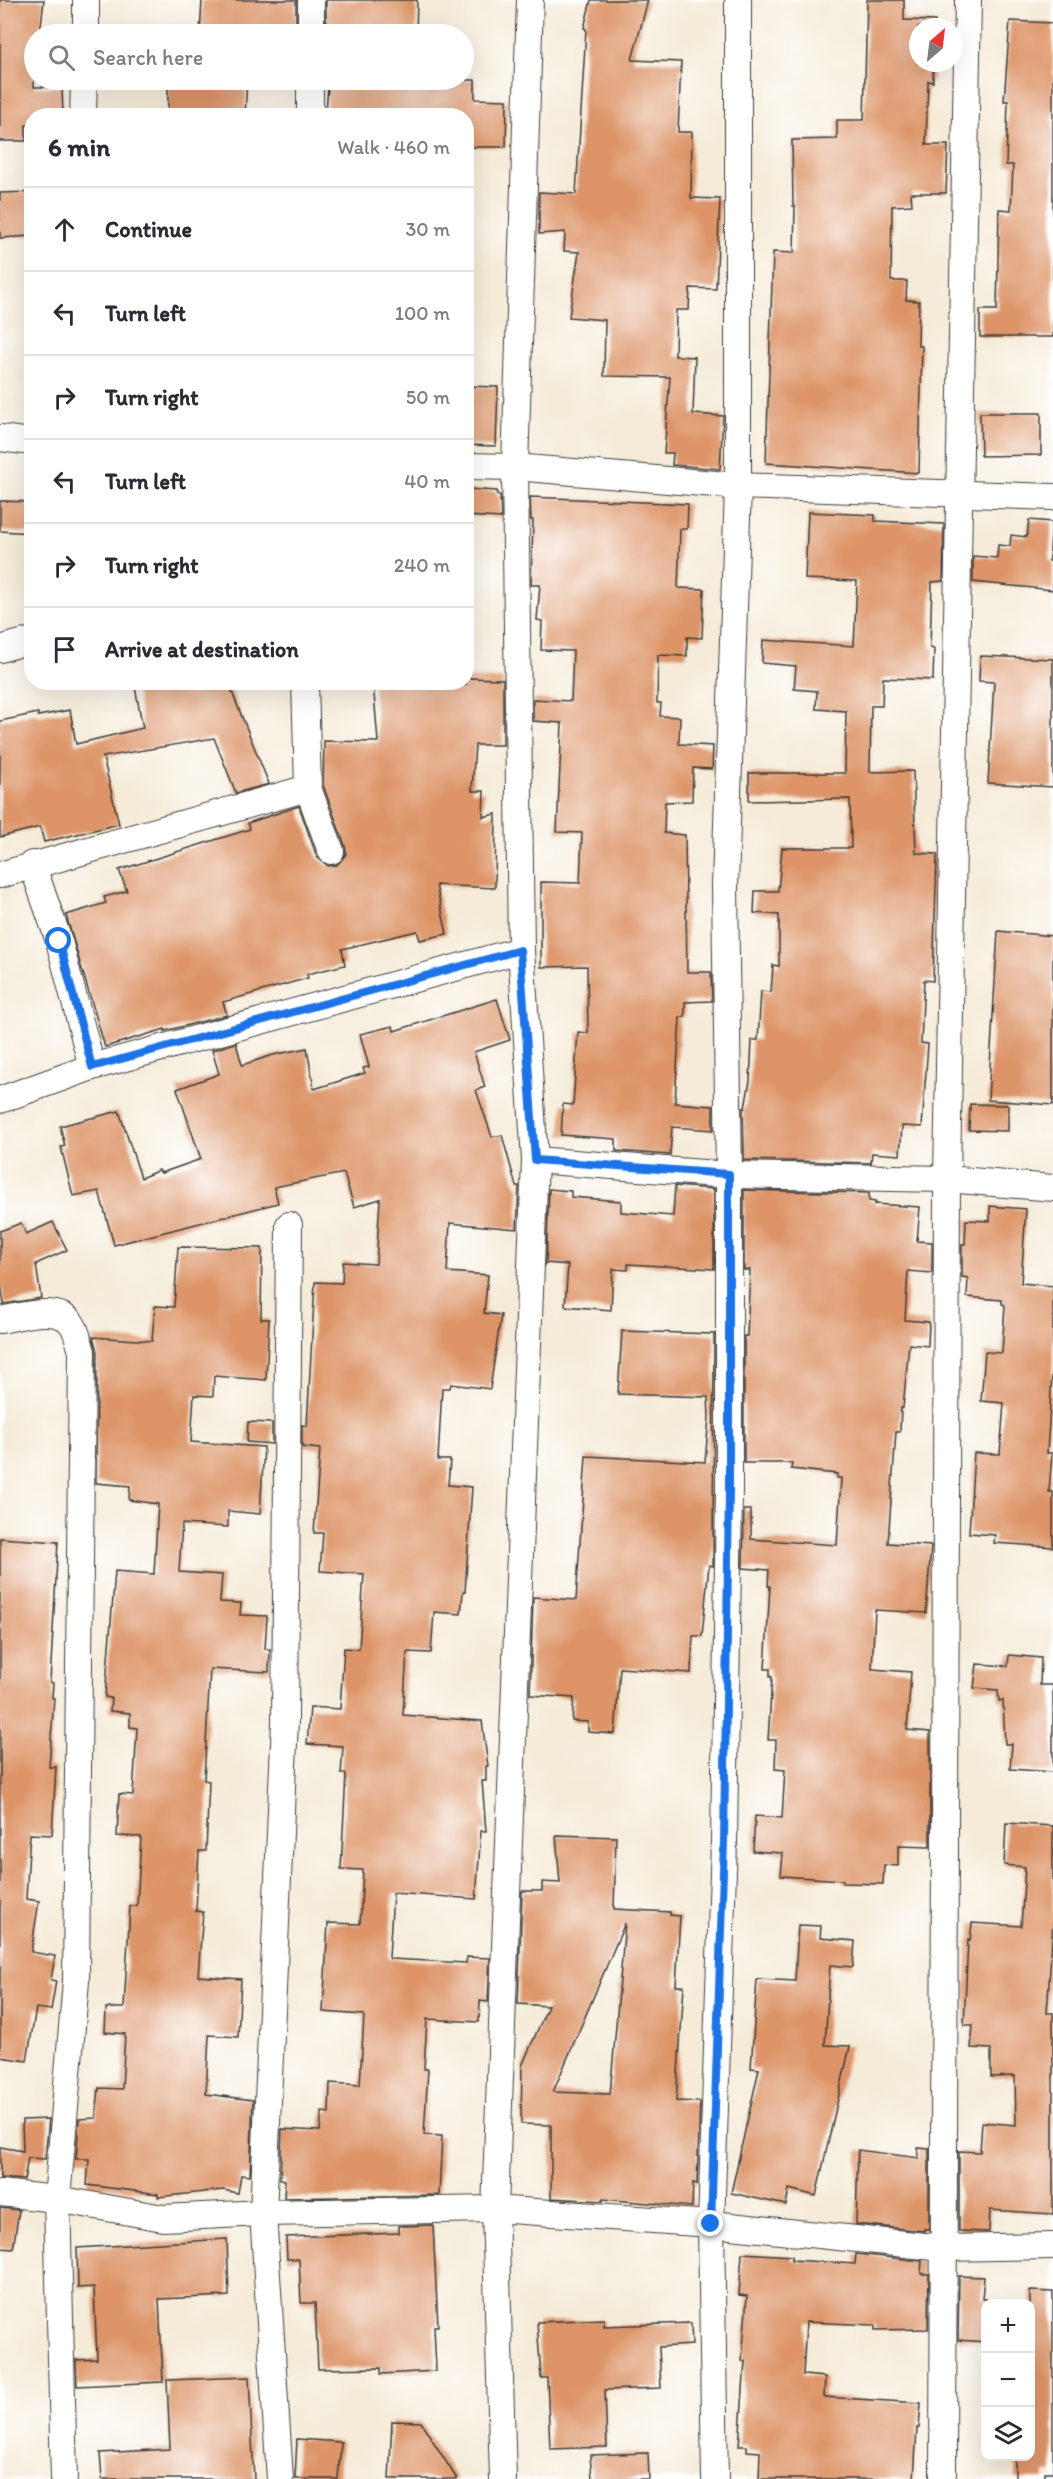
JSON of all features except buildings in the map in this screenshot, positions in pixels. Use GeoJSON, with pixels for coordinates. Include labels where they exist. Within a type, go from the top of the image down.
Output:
{"type":"FeatureCollection","features":[{"type":"Feature","properties":{"kind":"street"},"geometry":{"type":"LineString","coordinates":[[86,0],[86,24]]}},
{"type":"Feature","properties":{"kind":"street"},"geometry":{"type":"LineString","coordinates":[[311,0],[311,24]]}},
{"type":"Feature","properties":{"kind":"street"},"geometry":{"type":"LineString","coordinates":[[503,2479],[495,2209],[535,1160],[520,950],[515,467],[530,0]]}},
{"type":"Feature","properties":{"kind":"street"},"geometry":{"type":"LineString","coordinates":[[715,2479],[711,2224],[724,1842],[729,1490],[729,1174],[725,886],[738,486],[738,0]]}},
{"type":"Feature","properties":{"kind":"street"},"geometry":{"type":"LineString","coordinates":[[943,2479],[947,1179],[968,0]]}},
{"type":"Feature","properties":{"kind":"street"},"geometry":{"type":"LineString","coordinates":[[83,108],[84,90]]}},
{"type":"Feature","properties":{"kind":"street"},"geometry":{"type":"LineString","coordinates":[[310,90],[310,108]]}},
{"type":"Feature","properties":{"kind":"street"},"geometry":{"type":"LineString","coordinates":[[0,438],[24,441]]}},
{"type":"Feature","properties":{"kind":"street"},"geometry":{"type":"LineString","coordinates":[[474,466],[515,467],[738,486],[1053,497]]}},
{"type":"Feature","properties":{"kind":"street"},"geometry":{"type":"LineString","coordinates":[[0,649],[24,642]]}},
{"type":"Feature","properties":{"kind":"street"},"geometry":{"type":"LineString","coordinates":[[305,690],[308,788],[331,851]]}},
{"type":"Feature","properties":{"kind":"street"},"geometry":{"type":"LineString","coordinates":[[0,875],[32,864],[308,788]]}},
{"type":"Feature","properties":{"kind":"street"},"geometry":{"type":"LineString","coordinates":[[32,864],[59,941],[92,1067]]}},
{"type":"Feature","properties":{"kind":"street"},"geometry":{"type":"LineString","coordinates":[[0,1100],[92,1067],[520,950]]}},
{"type":"Feature","properties":{"kind":"street"},"geometry":{"type":"LineString","coordinates":[[535,1160],[729,1174],[947,1179],[1053,1188]]}},
{"type":"Feature","properties":{"kind":"street"},"geometry":{"type":"LineString","coordinates":[[280,2479],[263,2213],[285,1721],[289,1225]]}},
{"type":"Feature","properties":{"kind":"street"},"geometry":{"type":"LineString","coordinates":[[0,1320],[44,1312],[60,1317],[71,1323],[81,1351],[76,1981],[57,2199],[64,2479]]}},
{"type":"Feature","properties":{"kind":"street"},"geometry":{"type":"LineString","coordinates":[[0,2193],[57,2199],[163,2218],[263,2213],[495,2209],[711,2224],[944,2248],[1053,2246]]}},
{"type":"Feature","properties":{"kind":"route"},"geometry":{"type":"LineString","coordinates":[[59,941],[92,1067],[520,950],[535,1160],[729,1174],[729,1490],[724,1842],[711,2224]]}}]}
